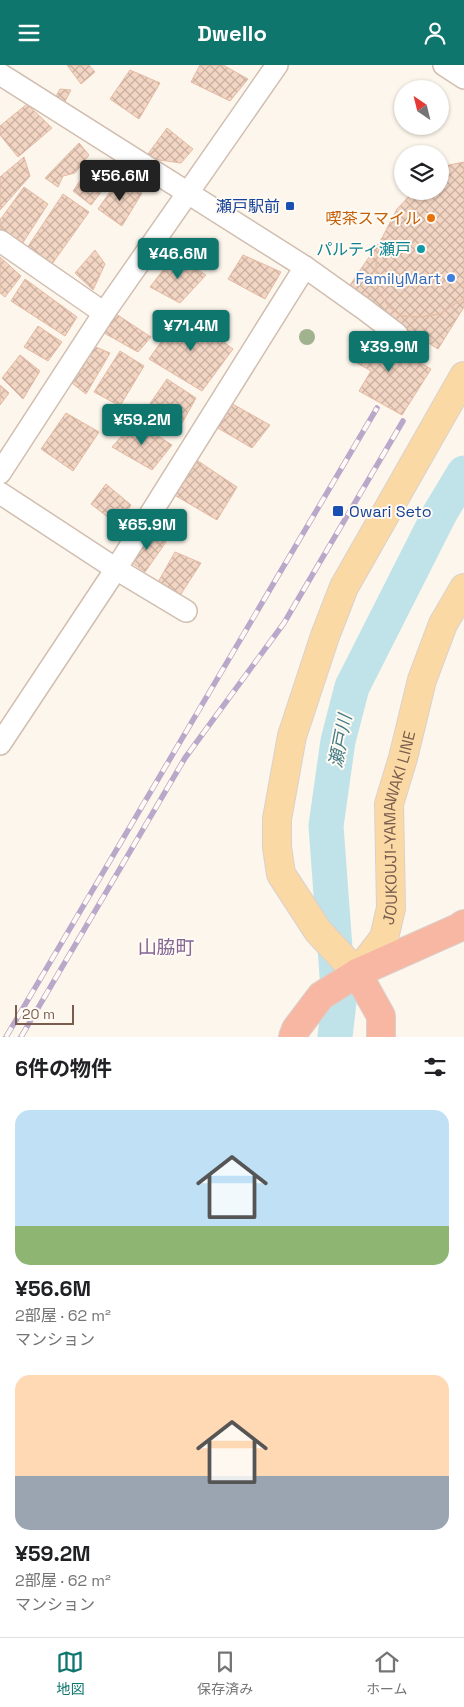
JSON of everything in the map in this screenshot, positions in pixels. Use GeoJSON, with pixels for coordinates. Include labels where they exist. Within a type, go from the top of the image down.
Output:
{"type":"FeatureCollection","features":[{"type":"Feature","properties":{"kind":"highway"},"geometry":{"type":"LineString","coordinates":[[294,1033],[321,996],[357,973],[462,929]]}},
{"type":"Feature","properties":{"kind":"highway"},"geometry":{"type":"LineString","coordinates":[[357,973],[381,1015],[382,1037]]}},
{"type":"Feature","properties":{"kind":"main road"},"geometry":{"type":"LineString","coordinates":[[357,973],[318,931],[281,874],[277,847],[277,819],[292,736],[344,587],[464,376]]}},
{"type":"Feature","properties":{"kind":"main road","name":"JOUKOUJI-YAMAWAKI LINE"},"geometry":{"type":"LineString","coordinates":[[357,973],[384,938],[391,907],[389,804],[403,758],[422,680],[443,624],[464,587]]}},
{"type":"Feature","properties":{"kind":"street"},"geometry":{"type":"LineString","coordinates":[[0,68],[4,65]]}},
{"type":"Feature","properties":{"kind":"street"},"geometry":{"type":"LineString","coordinates":[[0,473],[104,313],[278,65]]}},
{"type":"Feature","properties":{"kind":"street"},"geometry":{"type":"LineString","coordinates":[[444,65],[464,78]]}},
{"type":"Feature","properties":{"kind":"street"},"geometry":{"type":"LineString","coordinates":[[0,75],[304,267],[364,309],[397,335]]}},
{"type":"Feature","properties":{"kind":"street"},"geometry":{"type":"LineString","coordinates":[[0,241],[104,313]]}},
{"type":"Feature","properties":{"kind":"street"},"geometry":{"type":"LineString","coordinates":[[0,743],[116,569],[304,267]]}},
{"type":"Feature","properties":{"kind":"street"},"geometry":{"type":"LineString","coordinates":[[0,493],[116,569],[186,611]]}},
{"type":"Feature","properties":{"kind":"building"},"geometry":{"type":"Polygon","coordinates":[[[67,65],[89,65],[95,72],[81,84],[67,65]]]}},
{"type":"Feature","properties":{"kind":"building"},"geometry":{"type":"Polygon","coordinates":[[[200,65],[223,65],[248,79],[230,101],[191,82],[200,65]]]}},
{"type":"Feature","properties":{"kind":"building"},"geometry":{"type":"Polygon","coordinates":[[[130,70],[160,83],[139,119],[110,99],[130,70]]]}},
{"type":"Feature","properties":{"kind":"building"},"geometry":{"type":"Polygon","coordinates":[[[60,89],[71,90],[62,107],[54,100],[60,89]]]}},
{"type":"Feature","properties":{"kind":"building"},"geometry":{"type":"Polygon","coordinates":[[[27,104],[52,128],[18,157],[0,135],[0,126],[27,104]]]}},
{"type":"Feature","properties":{"kind":"building"},"geometry":{"type":"Polygon","coordinates":[[[167,128],[193,149],[181,163],[145,158],[167,128]]]}},
{"type":"Feature","properties":{"kind":"building"},"geometry":{"type":"Polygon","coordinates":[[[79,143],[89,155],[75,173],[63,176],[58,187],[45,178],[79,143]]]}},
{"type":"Feature","properties":{"kind":"building"},"geometry":{"type":"Polygon","coordinates":[[[24,157],[30,176],[0,210],[0,177],[24,157]]]}},
{"type":"Feature","properties":{"kind":"building"},"geometry":{"type":"Polygon","coordinates":[[[93,162],[116,173],[91,205],[73,191],[93,162]]]}},
{"type":"Feature","properties":{"kind":"building","name":"パルティ瀬戸"},"geometry":{"type":"Polygon","coordinates":[[[464,162],[464,298],[440,314],[420,317],[401,316],[388,306],[378,290],[376,261],[382,238],[397,209],[406,200],[449,200],[449,165],[464,162]]]}},
{"type":"Feature","properties":{"kind":"building"},"geometry":{"type":"Polygon","coordinates":[[[119,179],[142,193],[122,226],[98,209],[119,179]]]}},
{"type":"Feature","properties":{"kind":"building"},"geometry":{"type":"Polygon","coordinates":[[[24,187],[48,204],[22,244],[0,228],[0,220],[24,187]]]}},
{"type":"Feature","properties":{"kind":"building"},"geometry":{"type":"Polygon","coordinates":[[[63,194],[89,212],[52,264],[27,248],[63,194]]]}},
{"type":"Feature","properties":{"kind":"building","name":"パルティ瀬戸"},"geometry":{"type":"Polygon","coordinates":[[[382,238],[376,261],[378,290],[388,306],[401,316],[420,317],[440,314],[464,298],[464,307],[438,349],[346,291],[382,238]]]}},
{"type":"Feature","properties":{"kind":"building"},"geometry":{"type":"Polygon","coordinates":[[[95,250],[105,264],[93,290],[75,273],[95,250]]]}},
{"type":"Feature","properties":{"kind":"building"},"geometry":{"type":"Polygon","coordinates":[[[243,255],[281,272],[265,299],[228,279],[243,255]]]}},
{"type":"Feature","properties":{"kind":"building"},"geometry":{"type":"Polygon","coordinates":[[[174,256],[206,275],[180,303],[150,287],[174,256]]]}},
{"type":"Feature","properties":{"kind":"building"},"geometry":{"type":"Polygon","coordinates":[[[0,257],[21,276],[5,297],[0,293],[0,257]]]}},
{"type":"Feature","properties":{"kind":"building"},"geometry":{"type":"Polygon","coordinates":[[[25,279],[77,317],[65,336],[11,301],[25,279]]]}},
{"type":"Feature","properties":{"kind":"building"},"geometry":{"type":"Polygon","coordinates":[[[110,310],[151,337],[138,352],[97,329],[110,310]]]}},
{"type":"Feature","properties":{"kind":"building"},"geometry":{"type":"Polygon","coordinates":[[[182,312],[233,349],[202,391],[149,359],[182,312]]]}},
{"type":"Feature","properties":{"kind":"building"},"geometry":{"type":"Polygon","coordinates":[[[38,326],[62,342],[48,361],[24,347],[38,326]]]}},
{"type":"Feature","properties":{"kind":"building"},"geometry":{"type":"Polygon","coordinates":[[[366,331],[431,369],[402,415],[359,391],[371,371],[350,359],[366,331]]]}},
{"type":"Feature","properties":{"kind":"building"},"geometry":{"type":"Polygon","coordinates":[[[91,345],[110,353],[86,394],[68,380],[91,345]]]}},
{"type":"Feature","properties":{"kind":"building"},"geometry":{"type":"Polygon","coordinates":[[[120,351],[144,366],[120,406],[94,392],[120,351]]]}},
{"type":"Feature","properties":{"kind":"building"},"geometry":{"type":"Polygon","coordinates":[[[20,355],[40,371],[23,399],[2,378],[20,355]]]}},
{"type":"Feature","properties":{"kind":"building"},"geometry":{"type":"Polygon","coordinates":[[[167,379],[196,398],[177,432],[145,411],[167,379]]]}},
{"type":"Feature","properties":{"kind":"building"},"geometry":{"type":"Polygon","coordinates":[[[0,385],[9,393],[0,405],[0,385]]]}},
{"type":"Feature","properties":{"kind":"building"},"geometry":{"type":"Polygon","coordinates":[[[229,402],[270,425],[252,448],[211,424],[229,402]]]}},
{"type":"Feature","properties":{"kind":"building"},"geometry":{"type":"Polygon","coordinates":[[[66,413],[99,432],[73,471],[41,449],[66,413]]]}},
{"type":"Feature","properties":{"kind":"building"},"geometry":{"type":"Polygon","coordinates":[[[135,421],[172,445],[152,470],[112,447],[135,421]]]}},
{"type":"Feature","properties":{"kind":"building"},"geometry":{"type":"Polygon","coordinates":[[[192,457],[237,487],[217,520],[171,493],[192,457]]]}},
{"type":"Feature","properties":{"kind":"building"},"geometry":{"type":"Polygon","coordinates":[[[106,484],[131,505],[118,525],[91,504],[106,484]]]}},
{"type":"Feature","properties":{"kind":"building"},"geometry":{"type":"Polygon","coordinates":[[[147,530],[166,542],[145,572],[128,560],[147,530]]]}},
{"type":"Feature","properties":{"kind":"building"},"geometry":{"type":"Polygon","coordinates":[[[175,552],[201,563],[179,597],[157,584],[175,552]]]}},
{"type":"Feature","properties":{"kind":"waterway","name":"瀬戸川"},"geometry":{"type":"LineString","coordinates":[[335,1037],[339,1002],[326,826],[338,741],[352,687],[440,513],[464,473]]}},
{"type":"Feature","properties":{"kind":"railway"},"geometry":{"type":"LineString","coordinates":[[6,1037],[377,408]]}},
{"type":"Feature","properties":{"kind":"railway"},"geometry":{"type":"LineString","coordinates":[[21,1037],[185,758],[284,623],[403,421]]}},
{"type":"Feature","properties":{"kind":"place","name":"瀬戸駅前"},"geometry":{"type":"Point","coordinates":[290,206]}},
{"type":"Feature","properties":{"kind":"place","name":"喫茶スマイル"},"geometry":{"type":"Point","coordinates":[431,218]}},
{"type":"Feature","properties":{"kind":"place","name":"パルティ瀬戸"},"geometry":{"type":"Point","coordinates":[421,249]}},
{"type":"Feature","properties":{"kind":"place","name":"FamilyMart"},"geometry":{"type":"Point","coordinates":[451,278]}},
{"type":"Feature","properties":{"kind":"place","name":"Owari Seto"},"geometry":{"type":"Point","coordinates":[338,511]}},
{"type":"Feature","properties":{"kind":"district","name":"山脇町"},"geometry":{"type":"Point","coordinates":[166,947]}}]}
